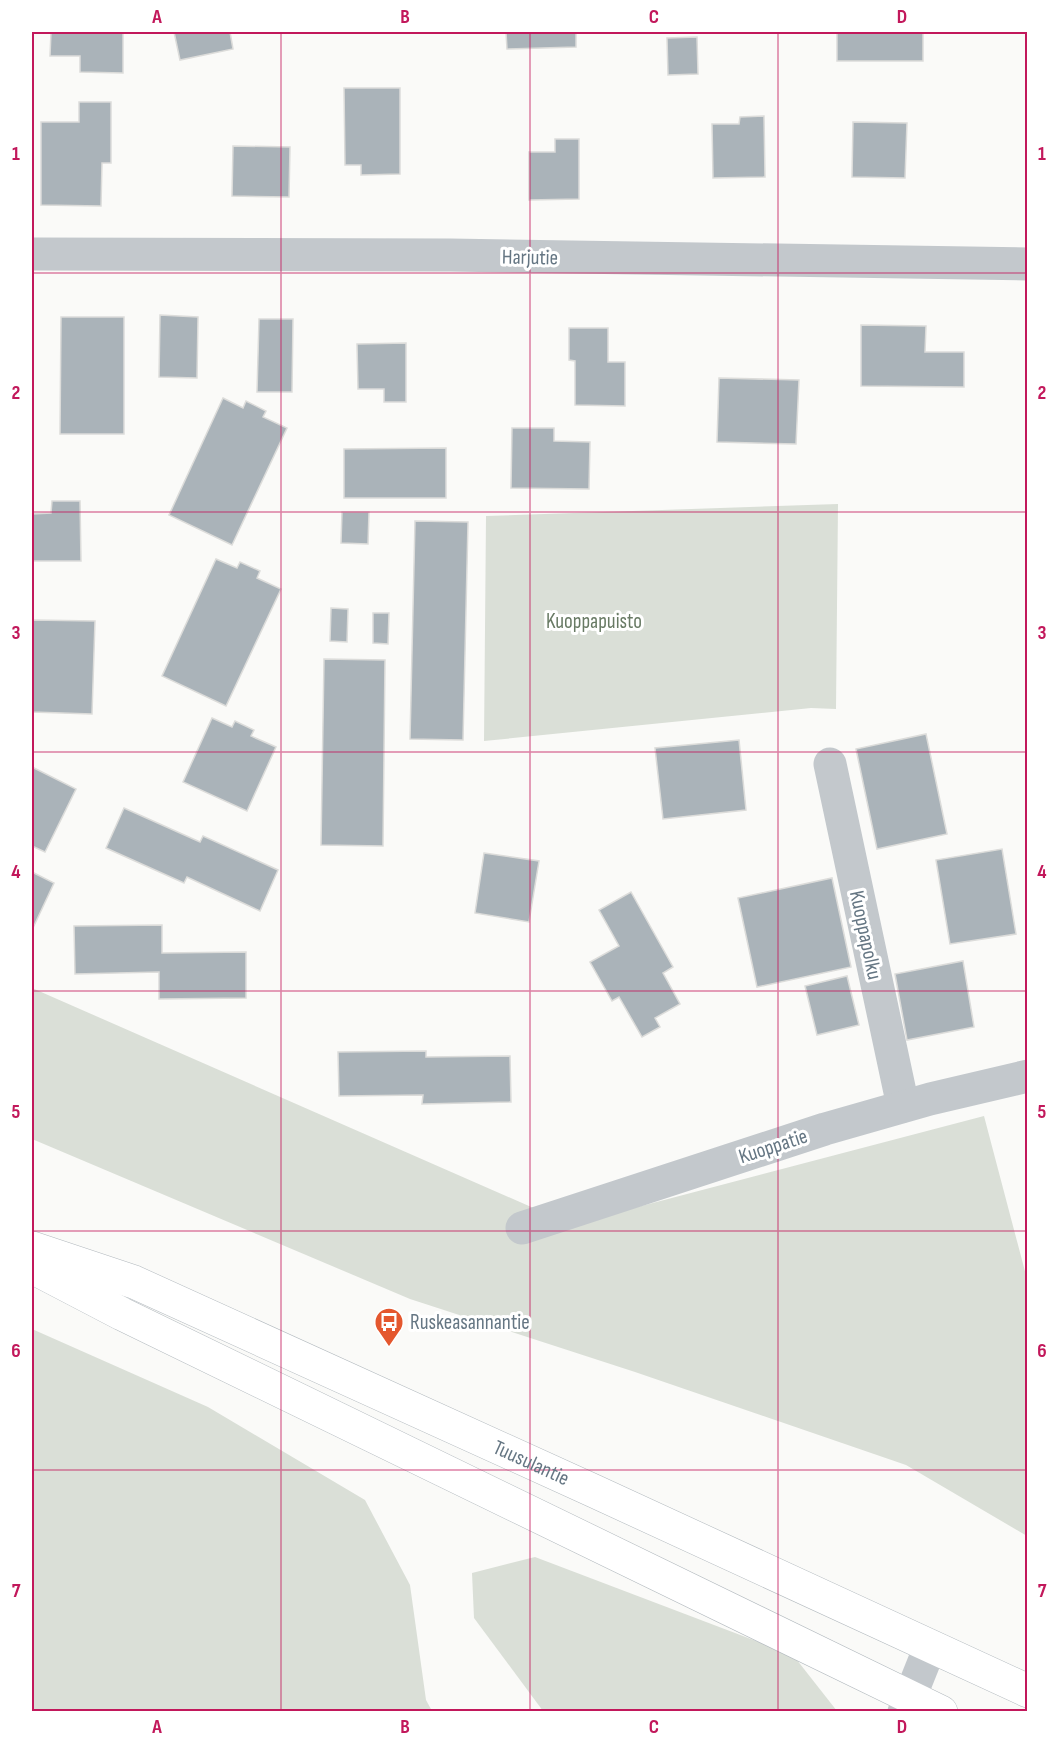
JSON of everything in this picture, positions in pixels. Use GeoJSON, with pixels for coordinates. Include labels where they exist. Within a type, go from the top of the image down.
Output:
{"type":"FeatureCollection","features":[{"type":"Feature","properties":{"kind":"main road","name":"Tuusulantie"},"geometry":{"type":"LineString","coordinates":[[32,1248],[134,1282],[1028,1691]]}},
{"type":"Feature","properties":{"kind":"main road"},"geometry":{"type":"LineString","coordinates":[[32,1267],[907,1705],[941,1712]]}},
{"type":"Feature","properties":{"kind":"street","name":"Harjutie"},"geometry":{"type":"LineString","coordinates":[[32,254],[438,255],[1028,264]]}},
{"type":"Feature","properties":{"kind":"street","name":"Kuoppapolku"},"geometry":{"type":"LineString","coordinates":[[830,764],[903,1106]]}},
{"type":"Feature","properties":{"kind":"street","name":"Kuoppatie"},"geometry":{"type":"LineString","coordinates":[[522,1228],[825,1129],[903,1106],[1028,1076]]}},
{"type":"Feature","properties":{"kind":"street"},"geometry":{"type":"LineString","coordinates":[[907,1705],[930,1647]]}},
{"type":"Feature","properties":{"kind":"green space","name":"Kuoppapuisto"},"geometry":{"type":"Polygon","coordinates":[[[838,504],[836,709],[811,708],[484,741],[486,516],[838,504]]]}},
{"type":"Feature","properties":{"kind":"green space"},"geometry":{"type":"Polygon","coordinates":[[[32,988],[569,1225],[984,1116],[1027,1279],[1027,1536],[906,1465],[635,1372],[410,1299],[32,1139],[32,988]]]}},
{"type":"Feature","properties":{"kind":"green space"},"geometry":{"type":"Polygon","coordinates":[[[32,1329],[208,1407],[365,1500],[410,1585],[426,1700],[432,1711],[32,1711],[32,1329]]]}},
{"type":"Feature","properties":{"kind":"green space"},"geometry":{"type":"Polygon","coordinates":[[[535,1557],[793,1655],[837,1711],[543,1711],[474,1618],[472,1573],[535,1557]]]}},
{"type":"Feature","properties":{"kind":"building"},"geometry":{"type":"Polygon","coordinates":[[[51,32],[123,32],[123,73],[80,72],[80,56],[50,56],[51,32]]]}},
{"type":"Feature","properties":{"kind":"building"},"geometry":{"type":"Polygon","coordinates":[[[174,32],[230,32],[233,49],[180,60],[174,32]]]}},
{"type":"Feature","properties":{"kind":"building"},"geometry":{"type":"Polygon","coordinates":[[[506,32],[576,32],[576,47],[507,49],[506,32]]]}},
{"type":"Feature","properties":{"kind":"building"},"geometry":{"type":"Polygon","coordinates":[[[837,32],[923,32],[923,61],[837,61],[837,32]]]}},
{"type":"Feature","properties":{"kind":"building"},"geometry":{"type":"Polygon","coordinates":[[[697,37],[698,74],[668,75],[667,38],[697,37]]]}},
{"type":"Feature","properties":{"kind":"building"},"geometry":{"type":"Polygon","coordinates":[[[344,88],[400,88],[400,174],[361,175],[361,165],[345,165],[344,88]]]}},
{"type":"Feature","properties":{"kind":"building"},"geometry":{"type":"Polygon","coordinates":[[[79,102],[111,102],[111,163],[102,163],[101,206],[41,205],[41,122],[79,122],[79,102]]]}},
{"type":"Feature","properties":{"kind":"building"},"geometry":{"type":"Polygon","coordinates":[[[764,116],[765,177],[713,178],[712,124],[739,124],[740,117],[764,116]]]}},
{"type":"Feature","properties":{"kind":"building"},"geometry":{"type":"Polygon","coordinates":[[[853,122],[907,123],[905,178],[852,177],[853,122]]]}},
{"type":"Feature","properties":{"kind":"building"},"geometry":{"type":"Polygon","coordinates":[[[555,139],[579,139],[579,199],[529,200],[529,152],[555,152],[555,139]]]}},
{"type":"Feature","properties":{"kind":"building"},"geometry":{"type":"Polygon","coordinates":[[[233,146],[290,147],[289,197],[232,196],[233,146]]]}},
{"type":"Feature","properties":{"kind":"building"},"geometry":{"type":"Polygon","coordinates":[[[160,315],[198,317],[197,378],[159,377],[160,315]]]}},
{"type":"Feature","properties":{"kind":"building"},"geometry":{"type":"Polygon","coordinates":[[[61,317],[124,317],[124,434],[60,434],[61,317]]]}},
{"type":"Feature","properties":{"kind":"building"},"geometry":{"type":"Polygon","coordinates":[[[259,319],[293,319],[292,392],[257,392],[259,319]]]}},
{"type":"Feature","properties":{"kind":"building"},"geometry":{"type":"Polygon","coordinates":[[[861,325],[926,326],[925,352],[964,352],[964,387],[861,386],[861,325]]]}},
{"type":"Feature","properties":{"kind":"building"},"geometry":{"type":"Polygon","coordinates":[[[569,328],[608,328],[608,362],[625,362],[625,406],[575,405],[575,361],[569,360],[569,328]]]}},
{"type":"Feature","properties":{"kind":"building"},"geometry":{"type":"Polygon","coordinates":[[[406,343],[406,402],[384,402],[384,389],[358,389],[357,344],[406,343]]]}},
{"type":"Feature","properties":{"kind":"building"},"geometry":{"type":"Polygon","coordinates":[[[719,378],[799,380],[796,444],[717,442],[719,378]]]}},
{"type":"Feature","properties":{"kind":"building"},"geometry":{"type":"Polygon","coordinates":[[[223,398],[243,408],[246,401],[266,411],[263,417],[287,428],[232,545],[169,515],[223,398]]]}},
{"type":"Feature","properties":{"kind":"building"},"geometry":{"type":"Polygon","coordinates":[[[512,428],[554,428],[554,441],[590,442],[589,489],[511,488],[512,428]]]}},
{"type":"Feature","properties":{"kind":"building"},"geometry":{"type":"Polygon","coordinates":[[[446,448],[446,498],[344,498],[344,449],[446,448]]]}},
{"type":"Feature","properties":{"kind":"building"},"geometry":{"type":"Polygon","coordinates":[[[52,501],[80,501],[81,561],[32,561],[32,514],[51,513],[52,501]]]}},
{"type":"Feature","properties":{"kind":"building"},"geometry":{"type":"Polygon","coordinates":[[[342,512],[369,512],[368,544],[341,543],[342,512]]]}},
{"type":"Feature","properties":{"kind":"building"},"geometry":{"type":"Polygon","coordinates":[[[415,521],[468,522],[463,740],[410,739],[415,521]]]}},
{"type":"Feature","properties":{"kind":"building"},"geometry":{"type":"Polygon","coordinates":[[[216,559],[237,568],[240,562],[260,571],[257,578],[281,589],[226,706],[162,676],[216,559]]]}},
{"type":"Feature","properties":{"kind":"building"},"geometry":{"type":"Polygon","coordinates":[[[331,608],[348,609],[347,642],[330,641],[331,608]]]}},
{"type":"Feature","properties":{"kind":"building"},"geometry":{"type":"Polygon","coordinates":[[[373,613],[389,613],[388,644],[373,643],[373,613]]]}},
{"type":"Feature","properties":{"kind":"building"},"geometry":{"type":"Polygon","coordinates":[[[32,620],[95,621],[92,714],[32,712],[32,620]]]}},
{"type":"Feature","properties":{"kind":"building"},"geometry":{"type":"Polygon","coordinates":[[[324,659],[385,660],[383,846],[321,845],[324,659]]]}},
{"type":"Feature","properties":{"kind":"building"},"geometry":{"type":"Polygon","coordinates":[[[212,718],[232,727],[235,721],[254,730],[251,736],[276,747],[247,811],[183,782],[212,718]]]}},
{"type":"Feature","properties":{"kind":"building"},"geometry":{"type":"Polygon","coordinates":[[[926,734],[947,834],[877,849],[856,749],[926,734]]]}},
{"type":"Feature","properties":{"kind":"building"},"geometry":{"type":"Polygon","coordinates":[[[739,740],[746,810],[663,819],[655,748],[739,740]]]}},
{"type":"Feature","properties":{"kind":"building"},"geometry":{"type":"Polygon","coordinates":[[[32,767],[76,789],[45,852],[32,846],[32,767]]]}},
{"type":"Feature","properties":{"kind":"building"},"geometry":{"type":"Polygon","coordinates":[[[124,808],[200,842],[203,836],[278,870],[260,911],[187,877],[184,883],[106,848],[124,808]]]}},
{"type":"Feature","properties":{"kind":"building"},"geometry":{"type":"Polygon","coordinates":[[[1002,849],[1016,934],[950,944],[936,860],[1002,849]]]}},
{"type":"Feature","properties":{"kind":"building"},"geometry":{"type":"Polygon","coordinates":[[[484,853],[539,861],[529,922],[475,913],[484,853]]]}},
{"type":"Feature","properties":{"kind":"building"},"geometry":{"type":"Polygon","coordinates":[[[32,872],[54,883],[32,930],[32,872]]]}},
{"type":"Feature","properties":{"kind":"building"},"geometry":{"type":"Polygon","coordinates":[[[832,878],[851,967],[757,987],[738,898],[832,878]]]}},
{"type":"Feature","properties":{"kind":"building"},"geometry":{"type":"Polygon","coordinates":[[[631,892],[673,967],[663,973],[680,1004],[655,1018],[660,1027],[642,1037],[619,997],[612,1001],[590,962],[619,946],[599,910],[631,892]]]}},
{"type":"Feature","properties":{"kind":"building"},"geometry":{"type":"Polygon","coordinates":[[[162,925],[162,953],[246,952],[246,998],[159,999],[159,972],[75,974],[74,926],[162,925]]]}},
{"type":"Feature","properties":{"kind":"building"},"geometry":{"type":"Polygon","coordinates":[[[963,961],[974,1027],[907,1040],[895,974],[963,961]]]}},
{"type":"Feature","properties":{"kind":"building"},"geometry":{"type":"Polygon","coordinates":[[[847,976],[859,1025],[817,1035],[805,986],[847,976]]]}},
{"type":"Feature","properties":{"kind":"building"},"geometry":{"type":"Polygon","coordinates":[[[426,1051],[426,1057],[510,1056],[511,1102],[422,1104],[423,1095],[339,1096],[338,1052],[426,1051]]]}},
{"type":"Feature","properties":{"kind":"place","name":"Ruskeasannantie"},"geometry":{"type":"Point","coordinates":[389,1348]}}]}
